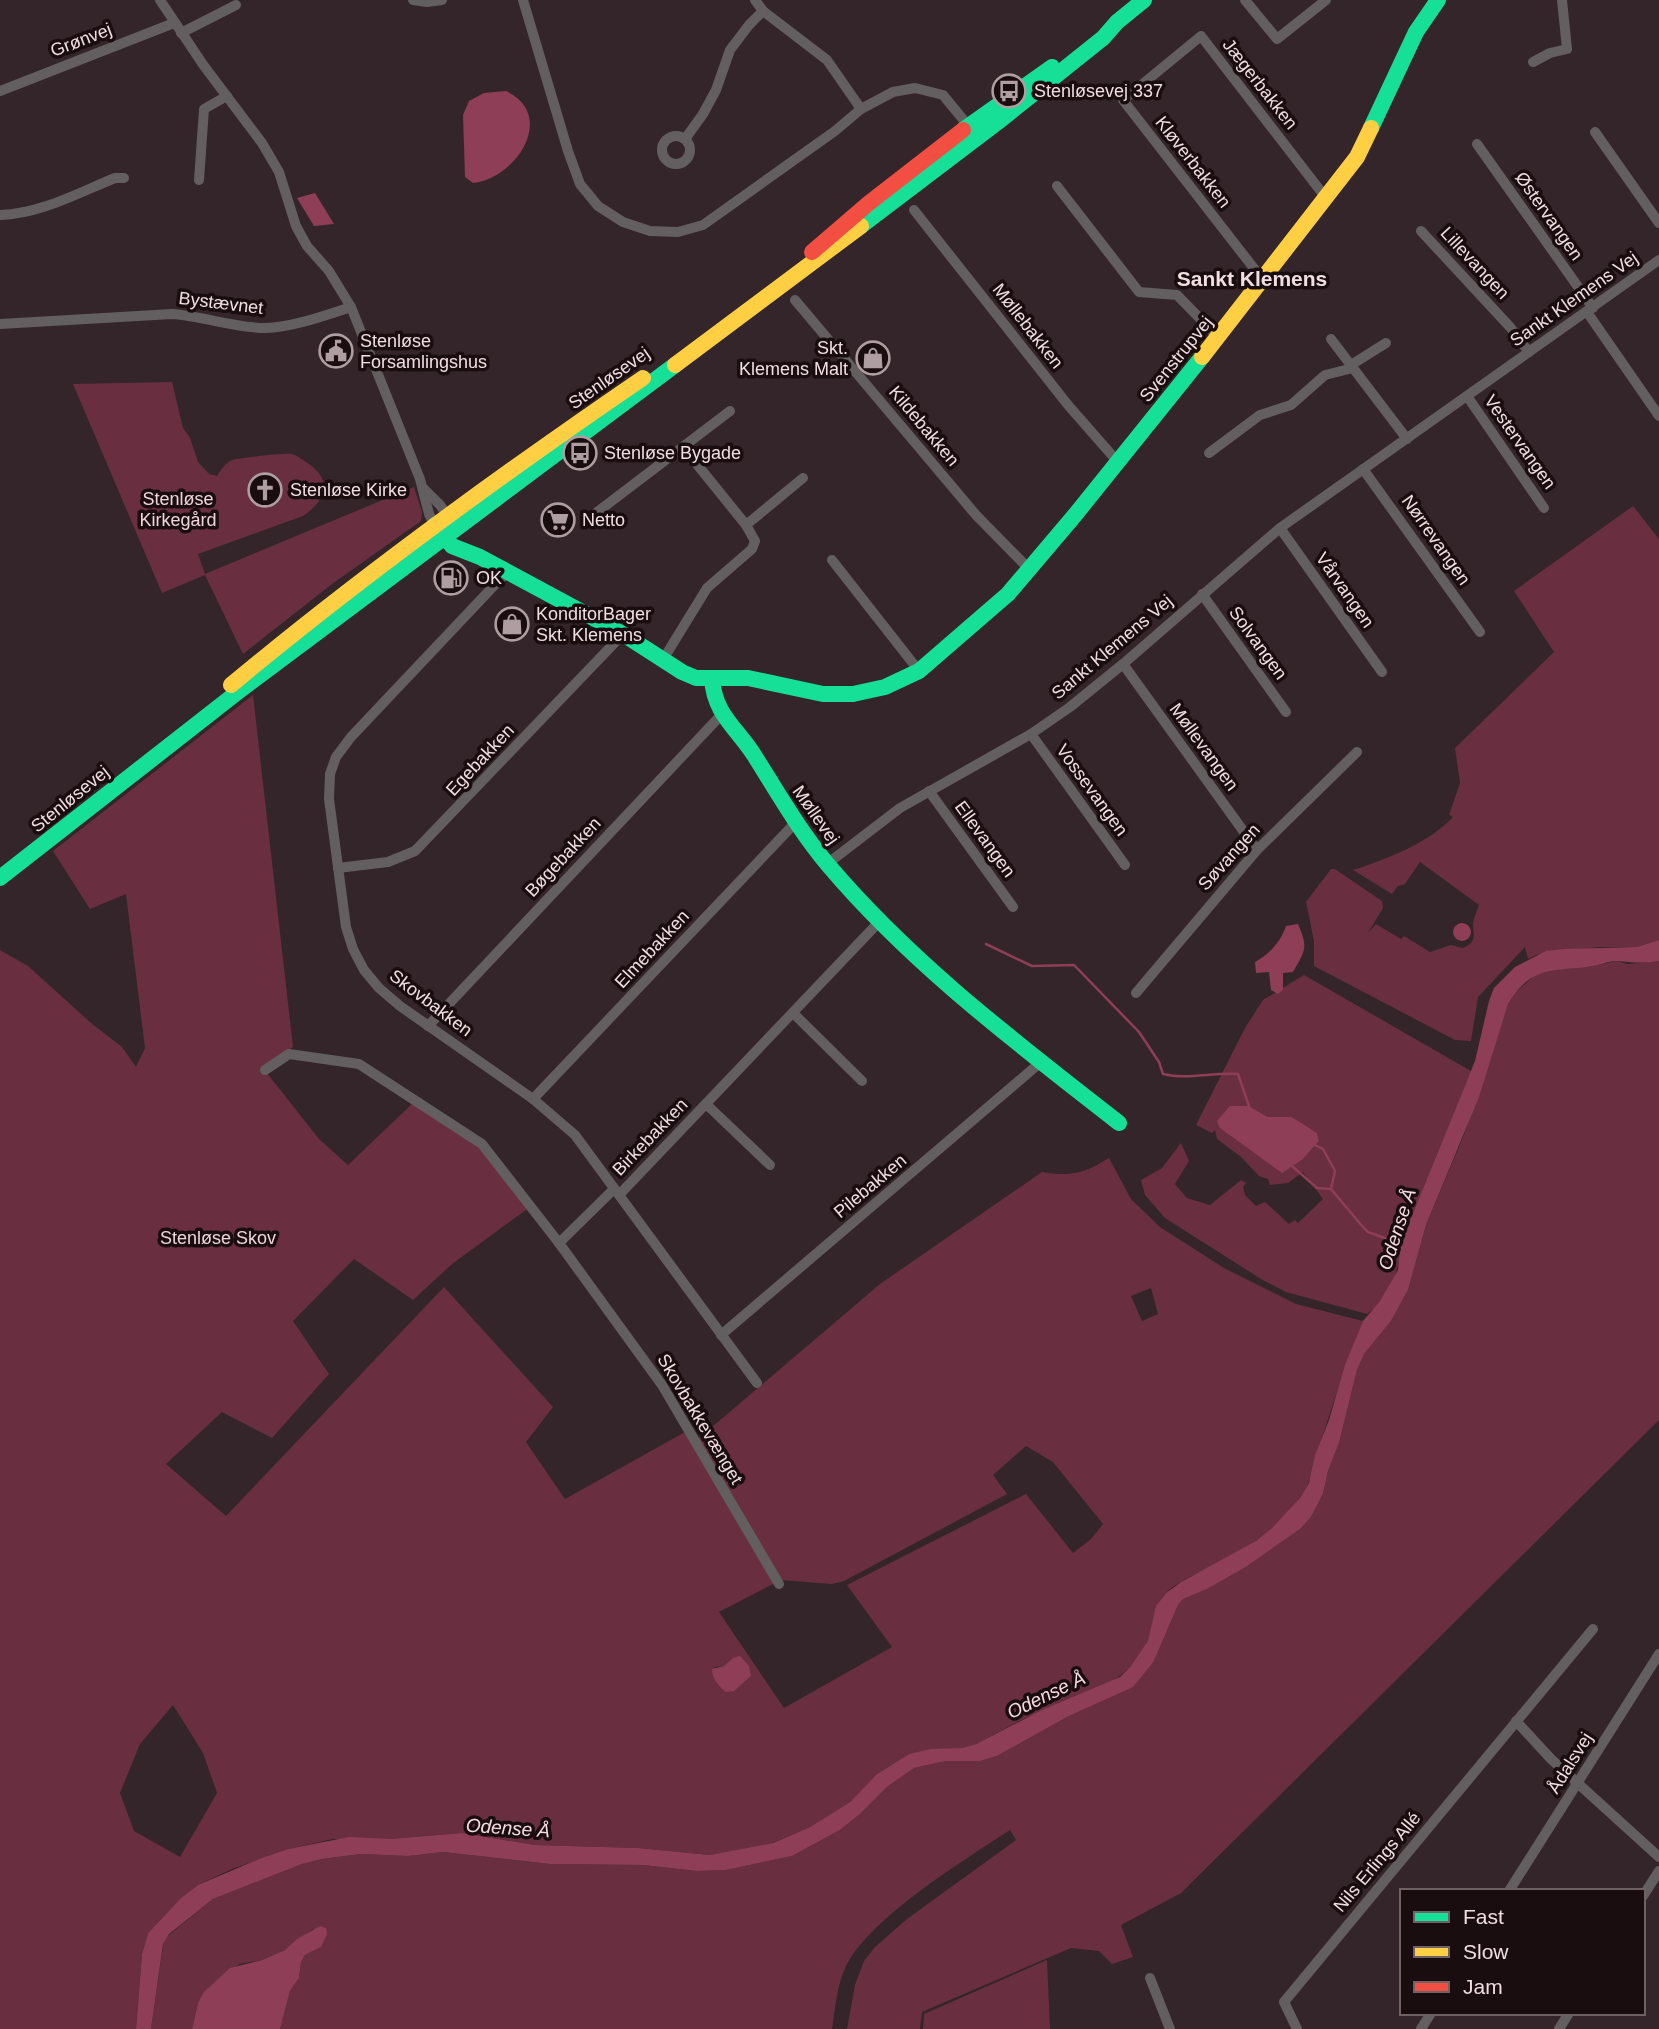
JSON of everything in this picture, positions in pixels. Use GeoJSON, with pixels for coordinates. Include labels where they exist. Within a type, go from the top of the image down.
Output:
{"type":"FeatureCollection","features":[{"type":"Feature","properties":{"kind":"street"},"geometry":{"type":"LineString","coordinates":[[160,0],[262,143],[279,172],[296,226],[307,246],[329,271],[351,307],[423,488],[429,514],[480,557],[623,634],[682,672],[696,678],[712,678]]}},
{"type":"Feature","properties":{"kind":"street"},"geometry":{"type":"LineString","coordinates":[[413,0],[442,0]]}},
{"type":"Feature","properties":{"kind":"street"},"geometry":{"type":"LineString","coordinates":[[523,0],[566,146],[580,184],[598,206],[623,222],[650,231],[678,232],[703,225],[835,131],[861,109],[906,88],[927,89],[943,95],[973,132]]}},
{"type":"Feature","properties":{"kind":"street"},"geometry":{"type":"LineString","coordinates":[[755,0],[764,11],[827,60],[861,109]]}},
{"type":"Feature","properties":{"kind":"street","name":"Stenløsevej"},"geometry":{"type":"LineString","coordinates":[[0,878],[446,527],[735,315],[845,223],[973,132],[1144,0]]}},
{"type":"Feature","properties":{"kind":"street"},"geometry":{"type":"LineString","coordinates":[[1245,0],[1277,39],[1321,2]]}},
{"type":"Feature","properties":{"kind":"street","name":"Svenstrupvej"},"geometry":{"type":"LineString","coordinates":[[712,678],[748,678],[823,694],[853,694],[885,687],[919,671],[1008,594],[1218,337],[1357,157],[1416,32],[1438,0]]}},
{"type":"Feature","properties":{"kind":"street"},"geometry":{"type":"LineString","coordinates":[[1533,62],[1550,53],[1567,49],[1562,0]]}},
{"type":"Feature","properties":{"kind":"street"},"geometry":{"type":"LineString","coordinates":[[181,33],[236,5]]}},
{"type":"Feature","properties":{"kind":"street"},"geometry":{"type":"LineString","coordinates":[[685,139],[716,90],[730,50],[749,25],[764,11]]}},
{"type":"Feature","properties":{"kind":"street","name":"Grønvej"},"geometry":{"type":"LineString","coordinates":[[0,91],[174,23]]}},
{"type":"Feature","properties":{"kind":"street","name":"Jægerbakken"},"geometry":{"type":"LineString","coordinates":[[1158,71],[1201,36],[1326,198]]}},
{"type":"Feature","properties":{"kind":"street","name":"Kløverbakken"},"geometry":{"type":"LineString","coordinates":[[1158,71],[1123,100],[1263,280]]}},
{"type":"Feature","properties":{"kind":"street"},"geometry":{"type":"LineString","coordinates":[[199,180],[204,109],[227,96]]}},
{"type":"Feature","properties":{"kind":"street"},"geometry":{"type":"LineString","coordinates":[[1595,132],[1659,223]]}},
{"type":"Feature","properties":{"kind":"street","name":"Østervangen"},"geometry":{"type":"LineString","coordinates":[[1477,144],[1659,415]]}},
{"type":"Feature","properties":{"kind":"street"},"geometry":{"type":"LineString","coordinates":[[0,215],[38,209],[115,178],[124,178]]}},
{"type":"Feature","properties":{"kind":"street"},"geometry":{"type":"LineString","coordinates":[[1057,186],[1139,292],[1177,295],[1218,337]]}},
{"type":"Feature","properties":{"kind":"street","name":"Møllebakken"},"geometry":{"type":"LineString","coordinates":[[914,210],[1068,405],[1117,461]]}},
{"type":"Feature","properties":{"kind":"street","name":"Lillevangen"},"geometry":{"type":"LineString","coordinates":[[1421,231],[1510,327],[1529,352]]}},
{"type":"Feature","properties":{"kind":"street","name":"Sankt Klemens Vej"},"geometry":{"type":"LineString","coordinates":[[827,864],[900,808],[1031,734],[1070,707],[1280,528],[1659,260]]}},
{"type":"Feature","properties":{"kind":"street","name":"Kildebakken"},"geometry":{"type":"LineString","coordinates":[[795,300],[976,515],[1030,570]]}},
{"type":"Feature","properties":{"kind":"street","name":"Bystævnet"},"geometry":{"type":"LineString","coordinates":[[0,324],[172,314],[263,328],[287,326],[351,307]]}},
{"type":"Feature","properties":{"kind":"street"},"geometry":{"type":"LineString","coordinates":[[1331,339],[1407,439]]}},
{"type":"Feature","properties":{"kind":"street"},"geometry":{"type":"LineString","coordinates":[[1209,453],[1260,415],[1290,405],[1325,375],[1352,366],[1386,343]]}},
{"type":"Feature","properties":{"kind":"street","name":"Vestervangen"},"geometry":{"type":"LineString","coordinates":[[1467,396],[1544,508]]}},
{"type":"Feature","properties":{"kind":"street"},"geometry":{"type":"LineString","coordinates":[[592,516],[730,411]]}},
{"type":"Feature","properties":{"kind":"street"},"geometry":{"type":"LineString","coordinates":[[664,658],[708,588],[752,549],[755,541],[746,525],[683,447]]}},
{"type":"Feature","properties":{"kind":"street","name":"Nørrevangen"},"geometry":{"type":"LineString","coordinates":[[1363,468],[1480,632]]}},
{"type":"Feature","properties":{"kind":"street"},"geometry":{"type":"LineString","coordinates":[[746,525],[803,478]]}},
{"type":"Feature","properties":{"kind":"street","name":"Vårvangen"},"geometry":{"type":"LineString","coordinates":[[1280,528],[1382,672]]}},
{"type":"Feature","properties":{"kind":"street"},"geometry":{"type":"LineString","coordinates":[[832,560],[919,671]]}},
{"type":"Feature","properties":{"kind":"street","name":"Skovbakken"},"geometry":{"type":"LineString","coordinates":[[507,572],[351,737],[336,757],[330,774],[329,799],[346,927],[364,970],[379,988],[428,1026],[533,1099],[575,1135],[757,1383]]}},
{"type":"Feature","properties":{"kind":"street","name":"Solvangen"},"geometry":{"type":"LineString","coordinates":[[1202,594],[1286,712]]}},
{"type":"Feature","properties":{"kind":"street","name":"Egebakken"},"geometry":{"type":"LineString","coordinates":[[338,868],[388,862],[415,852],[623,634]]}},
{"type":"Feature","properties":{"kind":"street","name":"Møllevangen"},"geometry":{"type":"LineString","coordinates":[[1123,664],[1257,850]]}},
{"type":"Feature","properties":{"kind":"street","name":"Møllevej"},"geometry":{"type":"LineString","coordinates":[[712,678],[713,694],[723,713],[752,752],[796,822],[827,864],[880,922],[936,975],[1119,1123]]}},
{"type":"Feature","properties":{"kind":"street","name":"Bøgebakken"},"geometry":{"type":"LineString","coordinates":[[428,1026],[723,713]]}},
{"type":"Feature","properties":{"kind":"street","name":"Vossevangen"},"geometry":{"type":"LineString","coordinates":[[1031,734],[1125,865]]}},
{"type":"Feature","properties":{"kind":"street","name":"Søvangen"},"geometry":{"type":"LineString","coordinates":[[1136,993],[1257,850],[1357,752]]}},
{"type":"Feature","properties":{"kind":"street","name":"Ellevangen"},"geometry":{"type":"LineString","coordinates":[[929,791],[1013,907]]}},
{"type":"Feature","properties":{"kind":"street","name":"Elmebakken"},"geometry":{"type":"LineString","coordinates":[[533,1099],[796,822]]}},
{"type":"Feature","properties":{"kind":"street","name":"Birkebakken"},"geometry":{"type":"LineString","coordinates":[[617,1192],[706,1104],[880,922]]}},
{"type":"Feature","properties":{"kind":"street"},"geometry":{"type":"LineString","coordinates":[[793,1013],[862,1081]]}},
{"type":"Feature","properties":{"kind":"street","name":"Skovbakkevænget"},"geometry":{"type":"LineString","coordinates":[[265,1070],[289,1054],[359,1064],[482,1144],[559,1243],[662,1385],[779,1584]]}},
{"type":"Feature","properties":{"kind":"street","name":"Pilebakken"},"geometry":{"type":"LineString","coordinates":[[721,1335],[1041,1062]]}},
{"type":"Feature","properties":{"kind":"street","name":"Birkebakken"},"geometry":{"type":"LineString","coordinates":[[706,1104],[770,1165]]}},
{"type":"Feature","properties":{"kind":"street"},"geometry":{"type":"LineString","coordinates":[[559,1243],[617,1192]]}},
{"type":"Feature","properties":{"kind":"street","name":"Nils Erlings Allé"},"geometry":{"type":"LineString","coordinates":[[1297,2029],[1284,2001],[1593,1629]]}},
{"type":"Feature","properties":{"kind":"street","name":"Ådalsvej"},"geometry":{"type":"LineString","coordinates":[[1510,1889],[1659,1654]]}},
{"type":"Feature","properties":{"kind":"street"},"geometry":{"type":"LineString","coordinates":[[1516,1721],[1577,1783],[1659,1857]]}},
{"type":"Feature","properties":{"kind":"street"},"geometry":{"type":"LineString","coordinates":[[1645,1893],[1659,1871]]}},
{"type":"Feature","properties":{"kind":"street"},"geometry":{"type":"LineString","coordinates":[[1150,1978],[1170,2029]]}},
{"type":"Feature","properties":{"kind":"green space","name":"Stenløse Kirkegård"},"geometry":{"type":"Polygon","coordinates":[[[172,382],[183,428],[190,438],[198,462],[209,474],[217,476],[232,460],[292,454],[315,469],[323,482],[322,496],[303,516],[198,554],[205,574],[414,487],[422,512],[421,521],[332,584],[243,654],[205,575],[162,593],[73,384],[172,382]]]}},
{"type":"Feature","properties":{"kind":"green space"},"geometry":{"type":"Polygon","coordinates":[[[1633,506],[1659,539],[1659,940],[1637,947],[1599,947],[1536,955],[1528,959],[1525,947],[1478,997],[1471,1041],[1455,1040],[1314,966],[1314,941],[1306,902],[1331,869],[1335,869],[1382,901],[1383,908],[1368,933],[1376,924],[1401,939],[1404,936],[1430,952],[1451,945],[1463,948],[1471,943],[1474,937],[1473,923],[1479,905],[1420,862],[1405,884],[1398,886],[1392,894],[1353,870],[1420,842],[1453,817],[1449,815],[1460,783],[1455,748],[1554,652],[1514,591],[1633,506]]]}},
{"type":"Feature","properties":{"kind":"green space","name":"Stenløse Skov"},"geometry":{"type":"Polygon","coordinates":[[[253,695],[293,1047],[263,1068],[319,1139],[348,1165],[413,1103],[479,1146],[530,1207],[452,1264],[413,1300],[354,1259],[293,1321],[329,1374],[272,1438],[222,1412],[166,1464],[226,1516],[444,1287],[553,1407],[526,1442],[565,1499],[685,1432],[775,1583],[719,1612],[784,1708],[892,1647],[847,1585],[1026,1494],[1073,1553],[1091,1539],[1103,1524],[1053,1462],[1026,1446],[993,1475],[1007,1494],[844,1581],[832,1584],[781,1580],[698,1439],[880,1284],[1042,1172],[1078,1172],[1109,1158],[1131,1199],[1160,1227],[1224,1268],[1296,1304],[1363,1321],[1307,1486],[1287,1513],[1259,1539],[1184,1580],[1166,1593],[1157,1607],[1149,1639],[1142,1653],[1126,1671],[1113,1680],[1019,1721],[976,1744],[909,1754],[877,1774],[850,1802],[810,1827],[772,1843],[710,1855],[638,1848],[535,1845],[462,1833],[390,1839],[333,1839],[288,1849],[232,1869],[198,1885],[181,1898],[148,1933],[142,1954],[136,2029],[0,2029],[0,950],[28,966],[122,1047],[136,1067],[145,1048],[126,894],[90,909],[53,851],[253,695]],[[1151,1288],[1131,1296],[1142,1321],[1158,1314],[1151,1288]],[[733,1658],[724,1666],[714,1667],[735,1688],[751,1676],[733,1658]],[[173,1705],[140,1744],[120,1793],[134,1831],[180,1857],[217,1793],[203,1753],[173,1705]]]}},
{"type":"Feature","properties":{"kind":"green space"},"geometry":{"type":"Polygon","coordinates":[[[1616,961],[1628,964],[1659,961],[1659,1420],[1181,1893],[1121,1925],[1133,1957],[1112,1964],[1099,1951],[1071,1948],[922,2012],[920,2029],[847,2029],[855,1985],[864,1961],[875,1947],[907,1919],[1016,1840],[1010,1830],[920,1891],[858,1947],[840,1981],[832,2029],[280,2029],[290,1991],[299,1978],[301,1962],[305,1955],[321,1947],[313,1929],[285,1950],[262,1960],[239,1964],[198,2003],[192,2029],[151,2029],[164,1939],[213,1899],[302,1864],[361,1854],[408,1856],[443,1852],[550,1864],[643,1865],[697,1871],[726,1870],[792,1856],[840,1830],[887,1787],[914,1768],[946,1761],[980,1761],[997,1756],[1102,1701],[1154,1661],[1183,1599],[1246,1567],[1300,1529],[1311,1517],[1323,1494],[1328,1471],[1339,1443],[1357,1370],[1364,1354],[1391,1321],[1408,1290],[1426,1225],[1464,1135],[1508,1004],[1515,993],[1535,975],[1548,970],[1616,961]]]}},
{"type":"Feature","properties":{"kind":"green space"},"geometry":{"type":"Polygon","coordinates":[[[1304,975],[1471,1071],[1400,1245],[1392,1284],[1375,1308],[1367,1314],[1286,1292],[1261,1279],[1165,1218],[1145,1195],[1141,1180],[1162,1168],[1181,1143],[1189,1161],[1175,1184],[1187,1198],[1210,1205],[1241,1180],[1246,1183],[1243,1187],[1245,1195],[1256,1206],[1265,1202],[1289,1224],[1295,1220],[1298,1223],[1323,1199],[1303,1172],[1288,1183],[1270,1185],[1268,1179],[1259,1176],[1241,1157],[1217,1139],[1215,1130],[1212,1133],[1196,1125],[1245,1028],[1263,1000],[1304,975]],[[1249,1106],[1303,1159],[1319,1141],[1317,1133],[1292,1117],[1268,1117],[1249,1106]]]}},
{"type":"Feature","properties":{"kind":"green space"},"geometry":{"type":"Polygon","coordinates":[[[1047,1960],[1050,2029],[923,2029],[924,2014],[1047,1960]]]}},
{"type":"Feature","properties":{"kind":"shaded area"},"geometry":{"type":"Polygon","coordinates":[[[506,91],[521,102],[529,115],[530,129],[525,144],[504,170],[489,179],[473,183],[465,177],[463,115],[469,101],[484,93],[506,91]]]}},
{"type":"Feature","properties":{"kind":"shaded area"},"geometry":{"type":"Polygon","coordinates":[[[315,193],[334,224],[314,226],[297,198],[315,193]]]}},
{"type":"Feature","properties":{"kind":"shaded area"},"geometry":{"type":"Polygon","coordinates":[[[1458,923],[1466,923],[1471,932],[1469,939],[1458,941],[1453,936],[1453,928],[1458,923]]]}},
{"type":"Feature","properties":{"kind":"shaded area"},"geometry":{"type":"Polygon","coordinates":[[[1298,924],[1304,943],[1303,953],[1293,972],[1283,973],[1283,990],[1278,994],[1271,990],[1269,972],[1256,973],[1255,962],[1274,947],[1286,926],[1298,924]]]}},
{"type":"Feature","properties":{"kind":"shaded area"},"geometry":{"type":"Polygon","coordinates":[[[1659,940],[1659,961],[1612,961],[1545,972],[1526,982],[1517,991],[1508,1004],[1479,1097],[1426,1225],[1408,1290],[1391,1321],[1364,1354],[1357,1370],[1339,1443],[1328,1471],[1323,1494],[1311,1517],[1300,1529],[1246,1567],[1183,1599],[1154,1661],[1133,1687],[1067,1717],[997,1756],[980,1761],[946,1761],[914,1768],[887,1787],[840,1830],[792,1856],[726,1870],[697,1871],[643,1865],[550,1864],[443,1852],[408,1856],[361,1854],[302,1864],[213,1899],[169,1934],[163,1944],[151,2029],[136,2029],[142,1954],[148,1933],[181,1898],[198,1885],[259,1859],[288,1849],[349,1837],[390,1839],[462,1833],[535,1845],[638,1848],[710,1855],[773,1843],[810,1827],[850,1802],[877,1774],[909,1754],[976,1744],[1040,1711],[1120,1677],[1148,1641],[1156,1606],[1166,1593],[1256,1541],[1300,1498],[1309,1483],[1315,1455],[1329,1420],[1345,1365],[1363,1321],[1380,1301],[1398,1270],[1400,1245],[1475,1061],[1494,988],[1515,967],[1546,951],[1637,947],[1659,940]]]}},
{"type":"Feature","properties":{"kind":"shaded area"},"geometry":{"type":"Polygon","coordinates":[[[1230,1106],[1249,1106],[1268,1117],[1292,1117],[1317,1133],[1319,1141],[1303,1159],[1282,1173],[1220,1128],[1217,1121],[1230,1106]]]}},
{"type":"Feature","properties":{"kind":"shaded area"},"geometry":{"type":"Polygon","coordinates":[[[740,1656],[749,1666],[751,1676],[734,1691],[726,1692],[716,1682],[712,1669],[724,1666],[740,1656]]]}},
{"type":"Feature","properties":{"kind":"shaded area"},"geometry":{"type":"Polygon","coordinates":[[[320,1926],[326,1928],[327,1934],[321,1947],[305,1955],[301,1962],[299,1978],[290,1991],[280,2029],[192,2029],[198,2003],[204,1992],[230,1968],[262,1960],[285,1950],[297,1939],[320,1926]]]}},
{"type":"Feature","properties":{"kind":"waterway"},"geometry":{"type":"LineString","coordinates":[[986,944],[1032,966],[1074,965],[1139,1032],[1159,1062],[1163,1074],[1238,1074],[1249,1106]]}},
{"type":"Feature","properties":{"kind":"waterway","name":"Odense Å"},"geometry":{"type":"LineString","coordinates":[[1315,1145],[1323,1149],[1335,1171],[1331,1189],[1363,1227],[1368,1232],[1404,1245]]}},
{"type":"Feature","properties":{"kind":"waterway"},"geometry":{"type":"LineString","coordinates":[[1292,1166],[1317,1188],[1330,1189]]}},
{"type":"Feature","properties":{"kind":"traffic: fast"},"geometry":{"type":"LineString","coordinates":[[861,226],[998,122],[1103,38],[1117,22],[1144,0]]}},
{"type":"Feature","properties":{"kind":"traffic: fast"},"geometry":{"type":"LineString","coordinates":[[1371,128],[1416,32],[1438,0]]}},
{"type":"Feature","properties":{"kind":"traffic: fast"},"geometry":{"type":"LineString","coordinates":[[963,130],[1052,67]]}},
{"type":"Feature","properties":{"kind":"traffic: fast"},"geometry":{"type":"LineString","coordinates":[[435,525],[452,546],[480,557],[623,634],[696,678],[748,678],[823,694],[853,694],[885,687],[919,671],[1008,594],[1202,357]]}},
{"type":"Feature","properties":{"kind":"traffic: fast"},"geometry":{"type":"LineString","coordinates":[[0,878],[239,691],[675,365]]}},
{"type":"Feature","properties":{"kind":"traffic: fast"},"geometry":{"type":"LineString","coordinates":[[712,678],[721,711],[754,755],[808,840],[861,902],[895,937],[967,1002],[1119,1123]]}},
{"type":"Feature","properties":{"kind":"traffic: slow"},"geometry":{"type":"LineString","coordinates":[[1202,357],[1357,157],[1371,128]]}},
{"type":"Feature","properties":{"kind":"traffic: slow"},"geometry":{"type":"LineString","coordinates":[[675,365],[861,226]]}},
{"type":"Feature","properties":{"kind":"traffic: slow"},"geometry":{"type":"LineString","coordinates":[[231,685],[331,604],[433,527],[643,378]]}},
{"type":"Feature","properties":{"kind":"traffic: jam"},"geometry":{"type":"LineString","coordinates":[[812,252],[869,203],[963,130]]}},
{"type":"Feature","properties":{"kind":"place","name":"Stenløsevej 337"},"geometry":{"type":"Point","coordinates":[1009,91]}},
{"type":"Feature","properties":{"kind":"place","name":"Stenløse Forsamlingshus"},"geometry":{"type":"Point","coordinates":[336,351]}},
{"type":"Feature","properties":{"kind":"place","name":"Skt. Klemens Malt"},"geometry":{"type":"Point","coordinates":[873,358]}},
{"type":"Feature","properties":{"kind":"place","name":"Stenløse Bygade"},"geometry":{"type":"Point","coordinates":[580,453]}},
{"type":"Feature","properties":{"kind":"place","name":"Stenløse Kirke"},"geometry":{"type":"Point","coordinates":[265,490]}},
{"type":"Feature","properties":{"kind":"place","name":"Netto"},"geometry":{"type":"Point","coordinates":[558,520]}},
{"type":"Feature","properties":{"kind":"place","name":"OK"},"geometry":{"type":"Point","coordinates":[451,578]}},
{"type":"Feature","properties":{"kind":"place","name":"KonditorBager Skt. Klemens"},"geometry":{"type":"Point","coordinates":[512,624]}},
{"type":"Feature","properties":{"kind":"district","name":"Sankt Klemens"},"geometry":{"type":"Point","coordinates":[1252,278]}}]}
